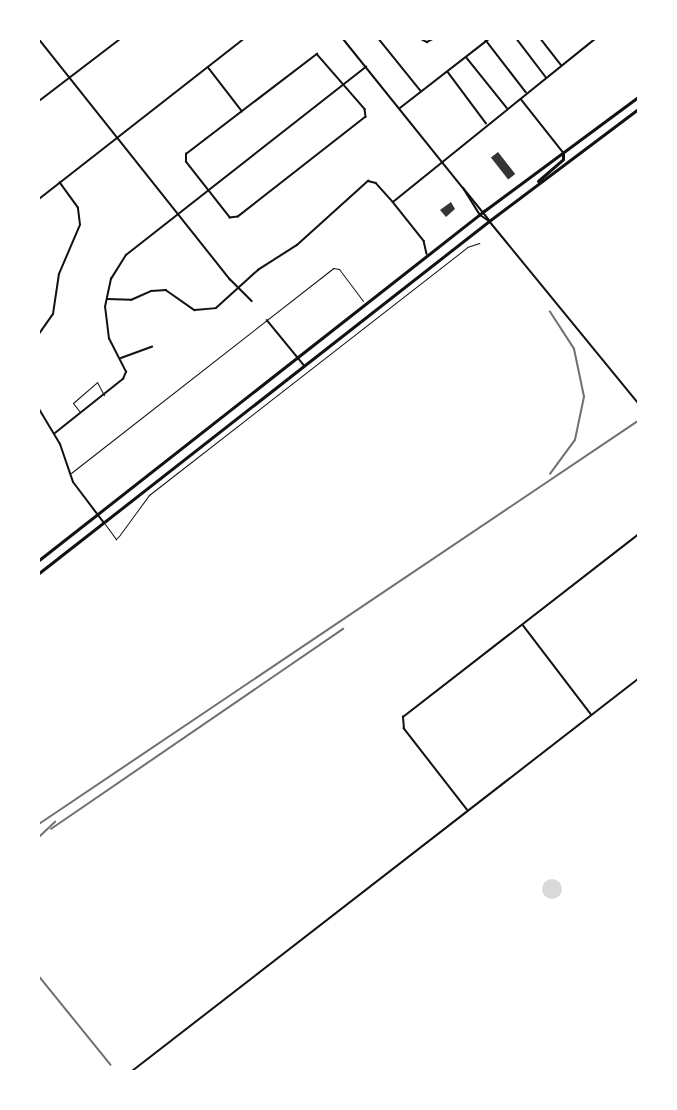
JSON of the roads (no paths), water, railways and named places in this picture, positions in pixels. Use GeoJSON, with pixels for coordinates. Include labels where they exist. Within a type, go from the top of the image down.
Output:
{"type":"FeatureCollection","features":[{"type":"Feature","properties":{"kind":"main road"},"geometry":{"type":"LineString","coordinates":[[39,560],[484,211],[638,98]]}},
{"type":"Feature","properties":{"kind":"main road"},"geometry":{"type":"LineString","coordinates":[[39,573],[534,186],[638,109]]}},
{"type":"Feature","properties":{"kind":"main road"},"geometry":{"type":"LineString","coordinates":[[534,186],[563,159],[563,152]]}},
{"type":"Feature","properties":{"kind":"street"},"geometry":{"type":"LineString","coordinates":[[39,39],[116,139],[252,301]]}},
{"type":"Feature","properties":{"kind":"street"},"geometry":{"type":"LineString","coordinates":[[39,101],[120,39]]}},
{"type":"Feature","properties":{"kind":"street"},"geometry":{"type":"LineString","coordinates":[[39,199],[244,39]]}},
{"type":"Feature","properties":{"kind":"street"},"geometry":{"type":"LineString","coordinates":[[343,39],[638,403]]}},
{"type":"Feature","properties":{"kind":"street"},"geometry":{"type":"LineString","coordinates":[[379,39],[421,92]]}},
{"type":"Feature","properties":{"kind":"street"},"geometry":{"type":"LineString","coordinates":[[421,39],[426,42],[433,39]]}},
{"type":"Feature","properties":{"kind":"street"},"geometry":{"type":"LineString","coordinates":[[517,39],[546,78]]}},
{"type":"Feature","properties":{"kind":"street"},"geometry":{"type":"LineString","coordinates":[[540,39],[561,66]]}},
{"type":"Feature","properties":{"kind":"street"},"geometry":{"type":"LineString","coordinates":[[393,202],[441,160],[595,39]]}},
{"type":"Feature","properties":{"kind":"street"},"geometry":{"type":"LineString","coordinates":[[400,108],[487,40],[526,93]]}},
{"type":"Feature","properties":{"kind":"street"},"geometry":{"type":"LineString","coordinates":[[320,55],[344,84],[365,109],[366,117],[244,212],[230,218],[186,162],[190,151],[309,59],[320,55]]}},
{"type":"Feature","properties":{"kind":"street"},"geometry":{"type":"LineString","coordinates":[[467,57],[508,108]]}},
{"type":"Feature","properties":{"kind":"street"},"geometry":{"type":"LineString","coordinates":[[208,67],[242,111]]}},
{"type":"Feature","properties":{"kind":"street"},"geometry":{"type":"LineString","coordinates":[[55,434],[123,379],[126,372],[106,323],[106,299],[111,279],[126,255],[207,189],[366,67]]}},
{"type":"Feature","properties":{"kind":"street"},"geometry":{"type":"LineString","coordinates":[[447,72],[487,124]]}},
{"type":"Feature","properties":{"kind":"street"},"geometry":{"type":"LineString","coordinates":[[521,98],[563,152]]}},
{"type":"Feature","properties":{"kind":"street"},"geometry":{"type":"LineString","coordinates":[[106,299],[131,300],[151,291],[166,290],[190,308],[202,311],[221,305],[240,287],[297,245],[356,189],[372,181],[393,202],[427,246],[426,257]]}},
{"type":"Feature","properties":{"kind":"street"},"geometry":{"type":"LineString","coordinates":[[39,334],[54,314],[59,274],[80,225],[78,208],[59,183]]}},
{"type":"Feature","properties":{"kind":"street"},"geometry":{"type":"LineString","coordinates":[[463,188],[480,215],[489,221]]}},
{"type":"Feature","properties":{"kind":"street"},"geometry":{"type":"LineString","coordinates":[[267,320],[304,365]]}},
{"type":"Feature","properties":{"kind":"street"},"geometry":{"type":"LineString","coordinates":[[120,359],[152,347]]}},
{"type":"Feature","properties":{"kind":"street"},"geometry":{"type":"LineString","coordinates":[[39,410],[55,434],[69,474],[104,523]]}},
{"type":"Feature","properties":{"kind":"street"},"geometry":{"type":"LineString","coordinates":[[467,811],[401,723],[403,717],[638,535]]}},
{"type":"Feature","properties":{"kind":"street"},"geometry":{"type":"LineString","coordinates":[[523,624],[592,715]]}},
{"type":"Feature","properties":{"kind":"street"},"geometry":{"type":"LineString","coordinates":[[132,1071],[638,679]]}},
{"type":"Feature","properties":{"kind":"lane"},"geometry":{"type":"LineString","coordinates":[[104,523],[116,538],[119,536],[149,495],[467,247],[480,243]]}},
{"type":"Feature","properties":{"kind":"lane"},"geometry":{"type":"LineString","coordinates":[[69,474],[336,267],[366,304]]}},
{"type":"Feature","properties":{"kind":"lane"},"geometry":{"type":"LineString","coordinates":[[81,414],[73,403],[97,382],[104,395]]}},
{"type":"Feature","properties":{"kind":"railway"},"geometry":{"type":"LineString","coordinates":[[550,312],[574,349],[584,397],[575,440],[550,474]]}},
{"type":"Feature","properties":{"kind":"railway"},"geometry":{"type":"LineString","coordinates":[[39,824],[638,421]]}},
{"type":"Feature","properties":{"kind":"railway"},"geometry":{"type":"LineString","coordinates":[[51,829],[343,629]]}},
{"type":"Feature","properties":{"kind":"railway"},"geometry":{"type":"LineString","coordinates":[[39,837],[55,822]]}},
{"type":"Feature","properties":{"kind":"railway"},"geometry":{"type":"LineString","coordinates":[[39,976],[111,1065]]}}]}
